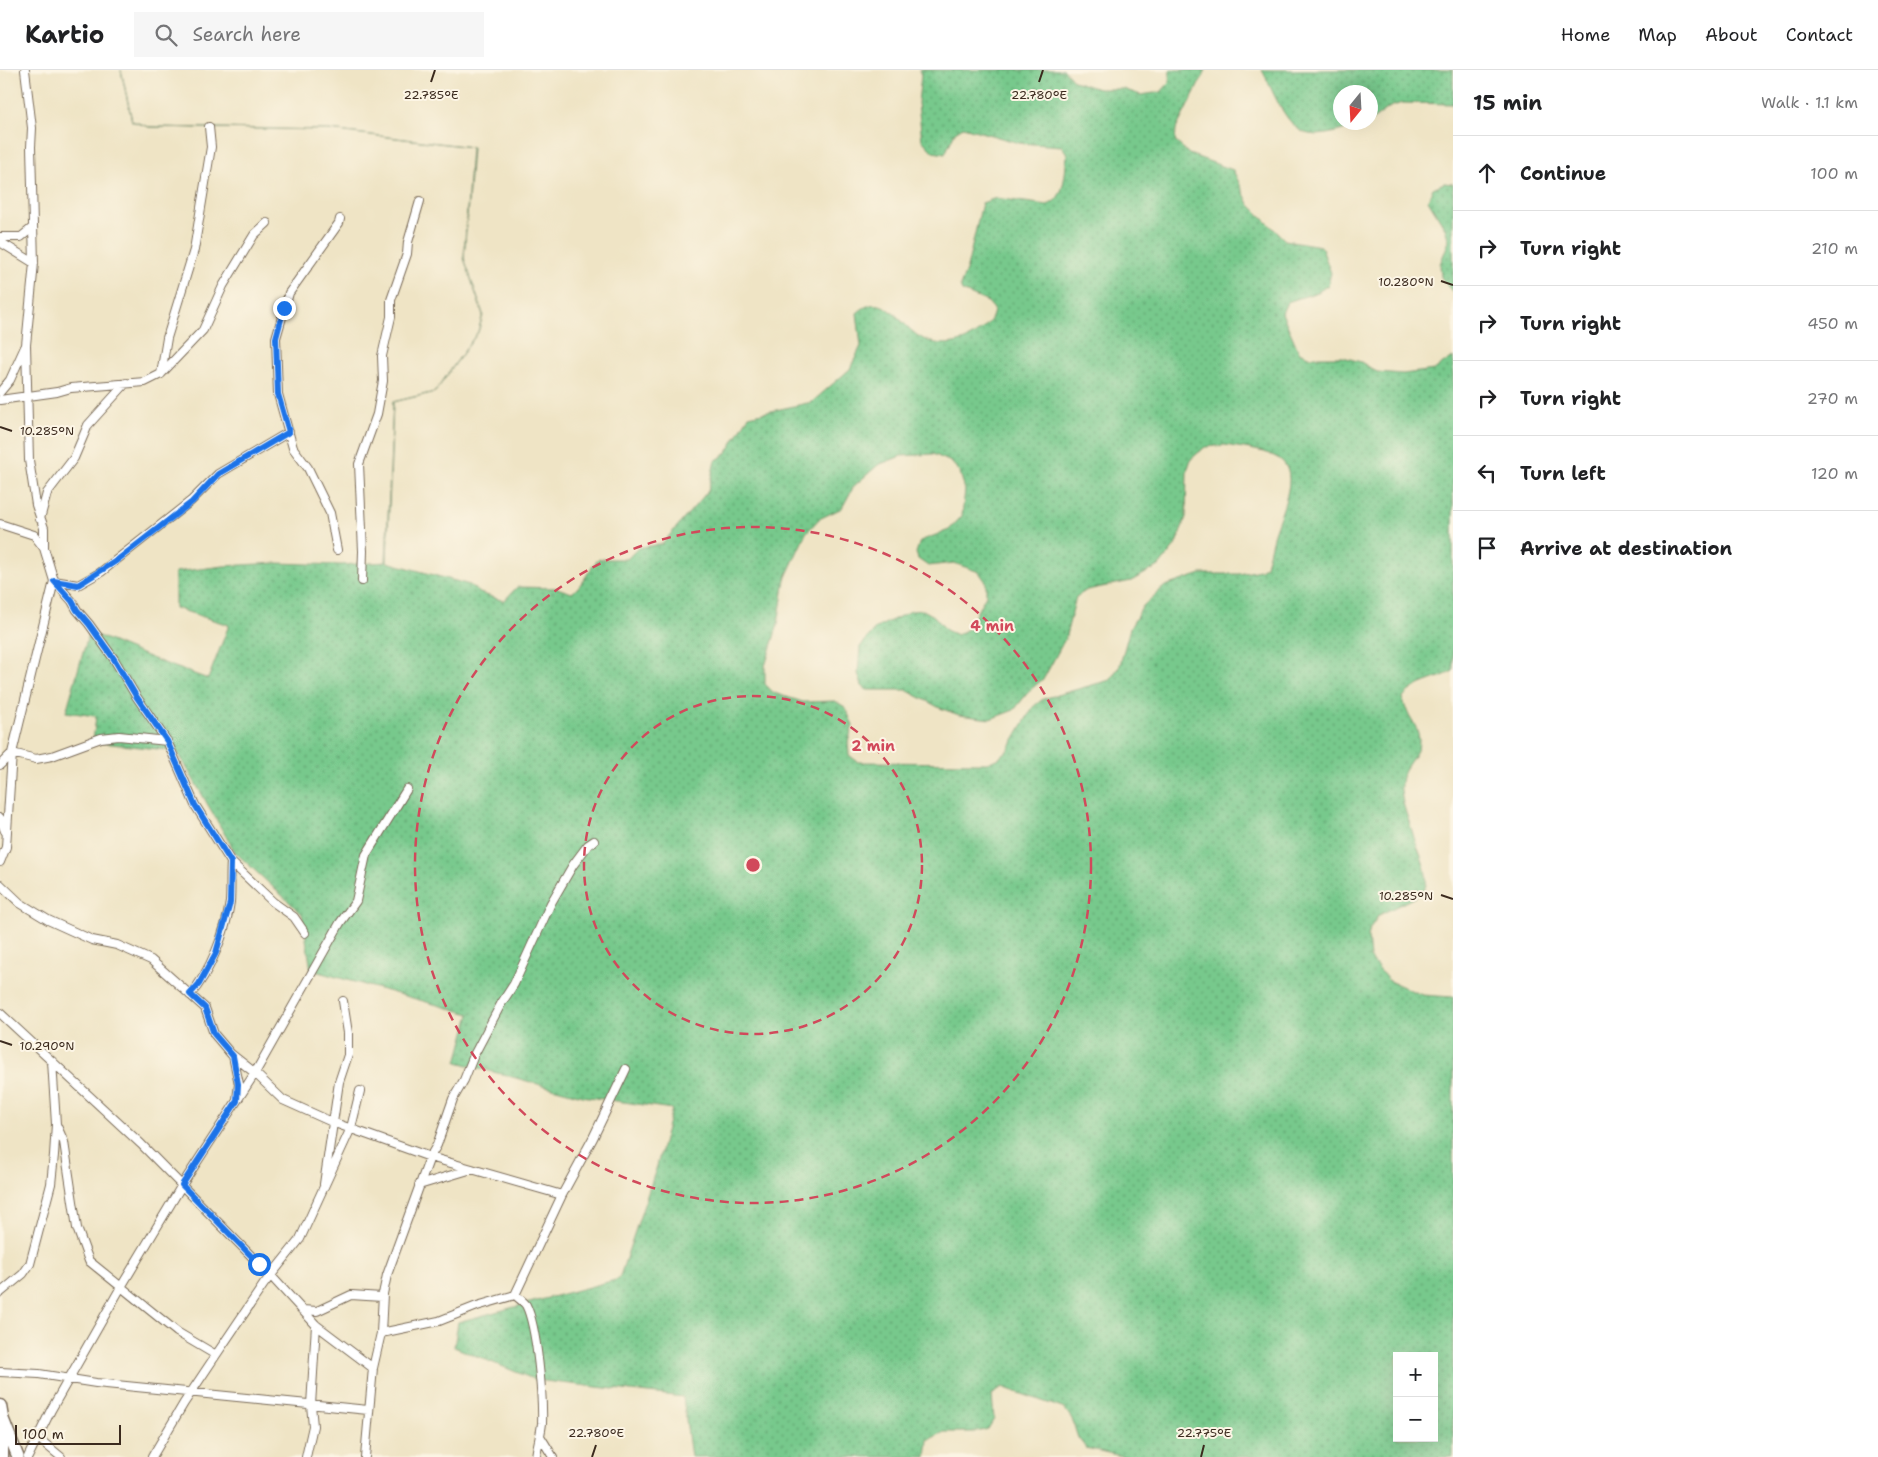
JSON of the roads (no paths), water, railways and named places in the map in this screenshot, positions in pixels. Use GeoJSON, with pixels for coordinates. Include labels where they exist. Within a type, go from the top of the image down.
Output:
{"type":"FeatureCollection","features":[{"type":"Feature","properties":{"kind":"main road"},"geometry":{"type":"LineString","coordinates":[[1,1412],[2,1457]]}},
{"type":"Feature","properties":{"kind":"street"},"geometry":{"type":"LineString","coordinates":[[25,70],[32,128],[34,263],[26,346],[29,460],[36,506],[39,519],[44,528],[44,548],[54,581],[72,601],[114,659],[136,696],[167,741],[195,805],[231,862],[273,902],[294,917],[305,933]]}},
{"type":"Feature","properties":{"kind":"street"},"geometry":{"type":"LineString","coordinates":[[161,374],[167,338],[194,250],[211,147],[209,127]]}},
{"type":"Feature","properties":{"kind":"street"},"geometry":{"type":"LineString","coordinates":[[362,581],[363,551],[359,464],[377,414],[383,381],[382,356],[391,317],[391,300],[407,254],[408,242],[420,201]]}},
{"type":"Feature","properties":{"kind":"street"},"geometry":{"type":"LineString","coordinates":[[337,550],[330,514],[308,468],[293,448],[278,394],[276,338],[289,293],[340,219]]}},
{"type":"Feature","properties":{"kind":"street"},"geometry":{"type":"LineString","coordinates":[[0,400],[57,392],[71,388],[145,382],[161,374],[203,330],[223,286],[254,235],[267,223]]}},
{"type":"Feature","properties":{"kind":"street"},"geometry":{"type":"LineString","coordinates":[[0,237],[21,236],[32,228]]}},
{"type":"Feature","properties":{"kind":"street"},"geometry":{"type":"LineString","coordinates":[[0,242],[34,263]]}},
{"type":"Feature","properties":{"kind":"street"},"geometry":{"type":"LineString","coordinates":[[0,392],[10,380],[26,346]]}},
{"type":"Feature","properties":{"kind":"street"},"geometry":{"type":"LineString","coordinates":[[39,519],[47,493],[74,458],[88,425],[126,383]]}},
{"type":"Feature","properties":{"kind":"street"},"geometry":{"type":"LineString","coordinates":[[54,581],[78,585],[101,572],[192,502],[218,474],[289,432]]}},
{"type":"Feature","properties":{"kind":"street"},"geometry":{"type":"LineString","coordinates":[[0,524],[34,535],[44,548]]}},
{"type":"Feature","properties":{"kind":"street"},"geometry":{"type":"LineString","coordinates":[[0,862],[6,847],[12,753],[54,581]]}},
{"type":"Feature","properties":{"kind":"street"},"geometry":{"type":"LineString","coordinates":[[12,753],[36,759],[52,756],[101,738],[119,736],[167,741]]}},
{"type":"Feature","properties":{"kind":"street"},"geometry":{"type":"LineString","coordinates":[[0,765],[12,753]]}},
{"type":"Feature","properties":{"kind":"street"},"geometry":{"type":"LineString","coordinates":[[28,1457],[51,1410],[121,1286],[182,1185],[255,1073],[340,924],[356,901],[366,855],[407,790]]}},
{"type":"Feature","properties":{"kind":"street"},"geometry":{"type":"LineString","coordinates":[[0,818],[6,833]]}},
{"type":"Feature","properties":{"kind":"street"},"geometry":{"type":"LineString","coordinates":[[365,1457],[373,1368],[381,1333],[382,1297],[387,1274],[419,1185],[437,1145],[453,1099],[501,1004],[514,984],[551,903],[573,865],[594,840]]}},
{"type":"Feature","properties":{"kind":"street"},"geometry":{"type":"LineString","coordinates":[[190,994],[199,984],[216,953],[230,903],[231,862]]}},
{"type":"Feature","properties":{"kind":"street"},"geometry":{"type":"LineString","coordinates":[[0,884],[20,903],[48,920],[92,940],[117,945],[152,960],[205,1008],[214,1034],[233,1056],[284,1100],[332,1122],[430,1157],[562,1196]]}},
{"type":"Feature","properties":{"kind":"street"},"geometry":{"type":"LineString","coordinates":[[323,1193],[339,1082],[348,1055],[348,1032],[343,1001]]}},
{"type":"Feature","properties":{"kind":"street"},"geometry":{"type":"LineString","coordinates":[[0,1013],[99,1104],[182,1185],[316,1325],[373,1368]]}},
{"type":"Feature","properties":{"kind":"street"},"geometry":{"type":"LineString","coordinates":[[233,1056],[238,1084],[237,1101]]}},
{"type":"Feature","properties":{"kind":"street"},"geometry":{"type":"LineString","coordinates":[[0,1293],[23,1274],[30,1264],[51,1184],[56,1124],[52,1061]]}},
{"type":"Feature","properties":{"kind":"street"},"geometry":{"type":"LineString","coordinates":[[381,1333],[439,1321],[478,1306],[515,1295],[626,1069]]}},
{"type":"Feature","properties":{"kind":"street"},"geometry":{"type":"LineString","coordinates":[[152,1457],[191,1392],[264,1284],[272,1277],[300,1239],[323,1193],[351,1128],[360,1091]]}},
{"type":"Feature","properties":{"kind":"street"},"geometry":{"type":"LineString","coordinates":[[56,1124],[64,1142],[77,1228],[86,1256],[99,1271],[121,1286],[177,1332],[216,1355]]}},
{"type":"Feature","properties":{"kind":"street"},"geometry":{"type":"LineString","coordinates":[[419,1185],[472,1169]]}},
{"type":"Feature","properties":{"kind":"street"},"geometry":{"type":"LineString","coordinates":[[302,1310],[317,1311],[351,1295],[382,1297]]}},
{"type":"Feature","properties":{"kind":"street"},"geometry":{"type":"LineString","coordinates":[[515,1295],[525,1304],[530,1318],[538,1364],[542,1405],[540,1436],[536,1457]]}},
{"type":"Feature","properties":{"kind":"street"},"geometry":{"type":"LineString","coordinates":[[306,1457],[313,1426],[311,1405],[316,1325]]}},
{"type":"Feature","properties":{"kind":"street"},"geometry":{"type":"LineString","coordinates":[[0,1372],[39,1374],[96,1383],[368,1410]]}},
{"type":"Feature","properties":{"kind":"street"},"geometry":{"type":"LineString","coordinates":[[1,1412],[18,1457]]}},
{"type":"Feature","properties":{"kind":"street"},"geometry":{"type":"LineString","coordinates":[[540,1436],[553,1457]]}},
{"type":"Feature","properties":{"kind":"street"},"geometry":{"type":"LineString","coordinates":[[38,1438],[61,1457]]}}]}
